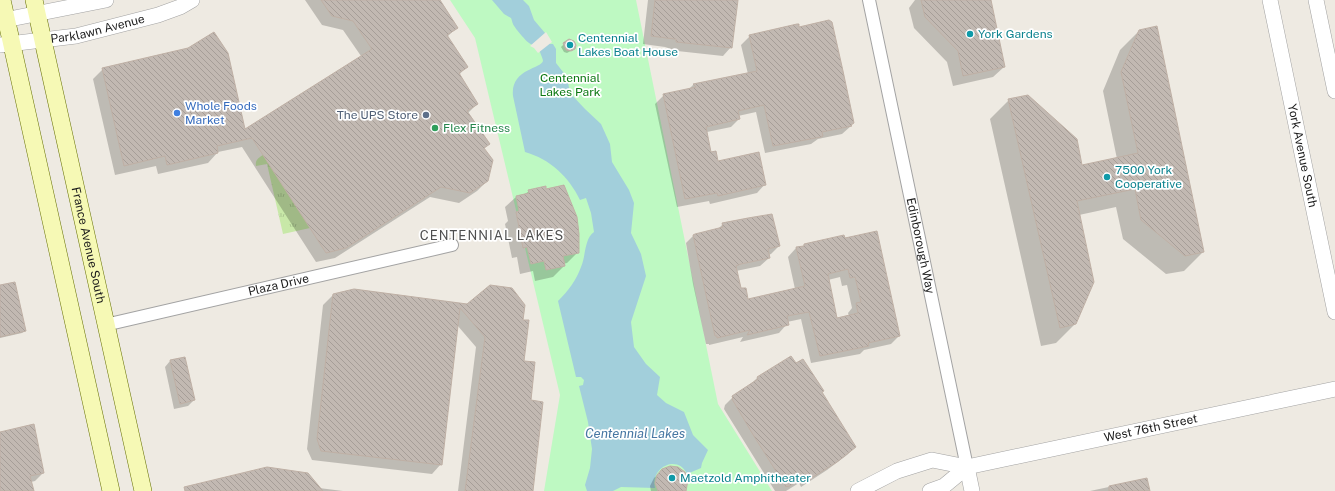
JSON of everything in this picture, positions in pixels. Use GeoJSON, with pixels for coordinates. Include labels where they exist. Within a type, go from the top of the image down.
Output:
{"type":"FeatureCollection","features":[{"type":"Feature","properties":{"kind":"main road"},"geometry":{"type":"LineString","coordinates":[[2,0],[6,43],[111,491]]}},
{"type":"Feature","properties":{"kind":"main road","name":"France Avenue South"},"geometry":{"type":"LineString","coordinates":[[35,7],[143,491]]}},
{"type":"Feature","properties":{"kind":"street"},"geometry":{"type":"LineString","coordinates":[[3,21],[35,7],[106,0]]}},
{"type":"Feature","properties":{"kind":"street","name":"Parklawn Avenue"},"geometry":{"type":"LineString","coordinates":[[6,43],[76,36],[158,15],[180,7],[192,0]]}},
{"type":"Feature","properties":{"kind":"street","name":"Edinborough Way"},"geometry":{"type":"LineString","coordinates":[[869,0],[972,491]]}},
{"type":"Feature","properties":{"kind":"street","name":"York Avenue South"},"geometry":{"type":"LineString","coordinates":[[1270,0],[1335,312]]}},
{"type":"Feature","properties":{"kind":"street"},"geometry":{"type":"LineString","coordinates":[[1316,0],[1335,91]]}},
{"type":"Feature","properties":{"kind":"street","name":"Plaza Drive"},"geometry":{"type":"LineString","coordinates":[[105,325],[452,245]]}},
{"type":"Feature","properties":{"kind":"street","name":"West 76th Street"},"geometry":{"type":"LineString","coordinates":[[858,491],[873,482],[932,460],[967,467],[1335,390]]}},
{"type":"Feature","properties":{"kind":"street","name":"West 76th Street"},"geometry":{"type":"LineString","coordinates":[[930,491],[944,486],[967,467]]}},
{"type":"Feature","properties":{"kind":"green space","name":"Centennial Lakes Park"},"geometry":{"type":"Polygon","coordinates":[[[450,0],[636,0],[718,404],[772,491],[544,491],[560,395],[475,38],[450,0]]]}},
{"type":"Feature","properties":{"kind":"green space"},"geometry":{"type":"Polygon","coordinates":[[[263,155],[310,228],[283,234],[267,164],[256,166],[257,159],[263,155]]]}},
{"type":"Feature","properties":{"kind":"water","name":"Centennial Lakes"},"geometry":{"type":"Polygon","coordinates":[[[492,0],[523,0],[529,6],[534,20],[545,33],[550,44],[553,44],[556,49],[556,63],[567,77],[570,93],[601,124],[610,144],[612,162],[629,190],[634,203],[631,233],[641,254],[646,276],[631,322],[634,347],[646,364],[660,377],[657,395],[666,403],[684,412],[693,435],[708,450],[701,468],[687,474],[683,468],[678,465],[672,464],[661,469],[657,474],[655,488],[621,487],[613,491],[587,491],[585,485],[590,468],[592,449],[588,422],[579,386],[583,385],[584,380],[581,377],[576,377],[558,301],[577,277],[583,263],[588,239],[594,232],[591,213],[586,198],[580,200],[576,192],[558,170],[543,159],[525,152],[513,96],[513,87],[516,80],[521,75],[541,64],[543,60],[538,48],[529,43],[517,31],[511,18],[504,14],[492,0]]]}},
{"type":"Feature","properties":{"kind":"pier"},"geometry":{"type":"Polygon","coordinates":[[[546,32],[552,42],[538,53],[530,46],[546,32]]]}},
{"type":"Feature","properties":{"kind":"building"},"geometry":{"type":"Polygon","coordinates":[[[321,0],[440,0],[458,28],[447,35],[468,67],[459,73],[478,104],[467,111],[490,144],[484,148],[493,160],[488,181],[470,193],[441,187],[346,248],[326,253],[252,138],[217,146],[218,153],[167,165],[165,156],[124,166],[102,68],[188,48],[214,32],[228,53],[245,129],[372,49],[353,21],[332,16],[321,0]]]}},
{"type":"Feature","properties":{"kind":"building"},"geometry":{"type":"Polygon","coordinates":[[[655,0],[738,0],[732,48],[676,42],[676,39],[651,36],[655,0]]]}},
{"type":"Feature","properties":{"kind":"building","name":"York Gardens"},"geometry":{"type":"Polygon","coordinates":[[[921,0],[991,0],[1005,67],[963,76],[958,51],[925,17],[921,0]]]}},
{"type":"Feature","properties":{"kind":"building"},"geometry":{"type":"Polygon","coordinates":[[[829,20],[832,22],[843,71],[854,123],[851,125],[852,126],[822,132],[823,136],[821,137],[773,146],[764,105],[738,111],[740,119],[706,127],[711,152],[716,151],[718,161],[759,152],[766,185],[718,196],[717,193],[685,199],[663,94],[696,87],[693,84],[757,71],[749,35],[797,24],[799,24],[799,27],[829,20]]]}},
{"type":"Feature","properties":{"kind":"building","name":"7500 York Cooperative"},"geometry":{"type":"Polygon","coordinates":[[[1157,26],[1204,252],[1185,256],[1141,220],[1135,189],[1077,201],[1094,282],[1076,324],[1060,328],[1008,99],[1028,95],[1077,139],[1082,165],[1138,153],[1121,72],[1139,30],[1157,26]]]}},
{"type":"Feature","properties":{"kind":"building","name":"Centennial Lakes Boat House"},"geometry":{"type":"Polygon","coordinates":[[[569,39],[574,41],[576,45],[575,49],[571,51],[566,50],[563,43],[569,39]]]}},
{"type":"Feature","properties":{"kind":"building"},"geometry":{"type":"Polygon","coordinates":[[[564,185],[577,217],[579,253],[563,256],[565,266],[546,270],[544,261],[531,264],[527,247],[523,248],[516,212],[519,211],[516,196],[529,193],[528,190],[546,186],[546,189],[564,185]]]}},
{"type":"Feature","properties":{"kind":"building"},"geometry":{"type":"Polygon","coordinates":[[[772,214],[780,246],[768,249],[770,258],[736,266],[741,288],[746,288],[748,299],[805,286],[796,247],[844,235],[845,238],[877,231],[900,336],[868,343],[869,346],[820,356],[809,312],[787,316],[789,325],[747,335],[750,330],[717,338],[717,336],[715,336],[693,235],[723,227],[722,223],[772,214]],[[848,269],[828,274],[837,318],[858,313],[856,303],[861,302],[855,277],[850,278],[848,269]]]}},
{"type":"Feature","properties":{"kind":"building"},"geometry":{"type":"Polygon","coordinates":[[[15,282],[26,331],[0,337],[0,285],[15,282]]]}},
{"type":"Feature","properties":{"kind":"building"},"geometry":{"type":"Polygon","coordinates":[[[490,285],[512,288],[525,305],[523,320],[529,320],[524,361],[535,362],[531,400],[543,402],[533,491],[465,491],[485,337],[460,308],[442,465],[321,451],[317,439],[333,294],[354,289],[467,304],[490,285]]]}},
{"type":"Feature","properties":{"kind":"building"},"geometry":{"type":"Polygon","coordinates":[[[791,356],[796,363],[803,359],[824,391],[822,392],[856,447],[837,462],[810,479],[807,475],[786,487],[752,433],[732,399],[732,396],[758,379],[757,377],[791,356]]]}},
{"type":"Feature","properties":{"kind":"building"},"geometry":{"type":"Polygon","coordinates":[[[185,357],[195,400],[180,404],[170,360],[185,357]]]}},
{"type":"Feature","properties":{"kind":"building"},"geometry":{"type":"Polygon","coordinates":[[[34,424],[44,473],[30,476],[34,491],[0,491],[0,432],[34,424]]]}},
{"type":"Feature","properties":{"kind":"building","name":"Maetzold Amphitheater"},"geometry":{"type":"Polygon","coordinates":[[[670,466],[678,467],[685,472],[688,480],[686,491],[658,491],[655,483],[657,475],[662,469],[670,466]]]}},
{"type":"Feature","properties":{"kind":"building"},"geometry":{"type":"Polygon","coordinates":[[[267,467],[308,473],[323,491],[185,491],[184,487],[267,467]]]}},
{"type":"Feature","properties":{"kind":"building"},"geometry":{"type":"Polygon","coordinates":[[[1147,478],[1150,491],[1109,491],[1109,486],[1147,478]]]}},
{"type":"Feature","properties":{"kind":"place","name":"York Gardens"},"geometry":{"type":"Point","coordinates":[970,34]}},
{"type":"Feature","properties":{"kind":"place","name":"Centennial Lakes Boat House"},"geometry":{"type":"Point","coordinates":[570,45]}},
{"type":"Feature","properties":{"kind":"place","name":"Whole Foods Market"},"geometry":{"type":"Point","coordinates":[177,113]}},
{"type":"Feature","properties":{"kind":"place","name":"The UPS Store"},"geometry":{"type":"Point","coordinates":[426,115]}},
{"type":"Feature","properties":{"kind":"place","name":"Flex Fitness"},"geometry":{"type":"Point","coordinates":[435,128]}},
{"type":"Feature","properties":{"kind":"place","name":"7500 York Cooperative"},"geometry":{"type":"Point","coordinates":[1107,177]}},
{"type":"Feature","properties":{"kind":"place","name":"Maetzold Amphitheater"},"geometry":{"type":"Point","coordinates":[672,478]}},
{"type":"Feature","properties":{"kind":"district","name":"CENTENNIAL LAKES"},"geometry":{"type":"Point","coordinates":[492,235]}}]}
